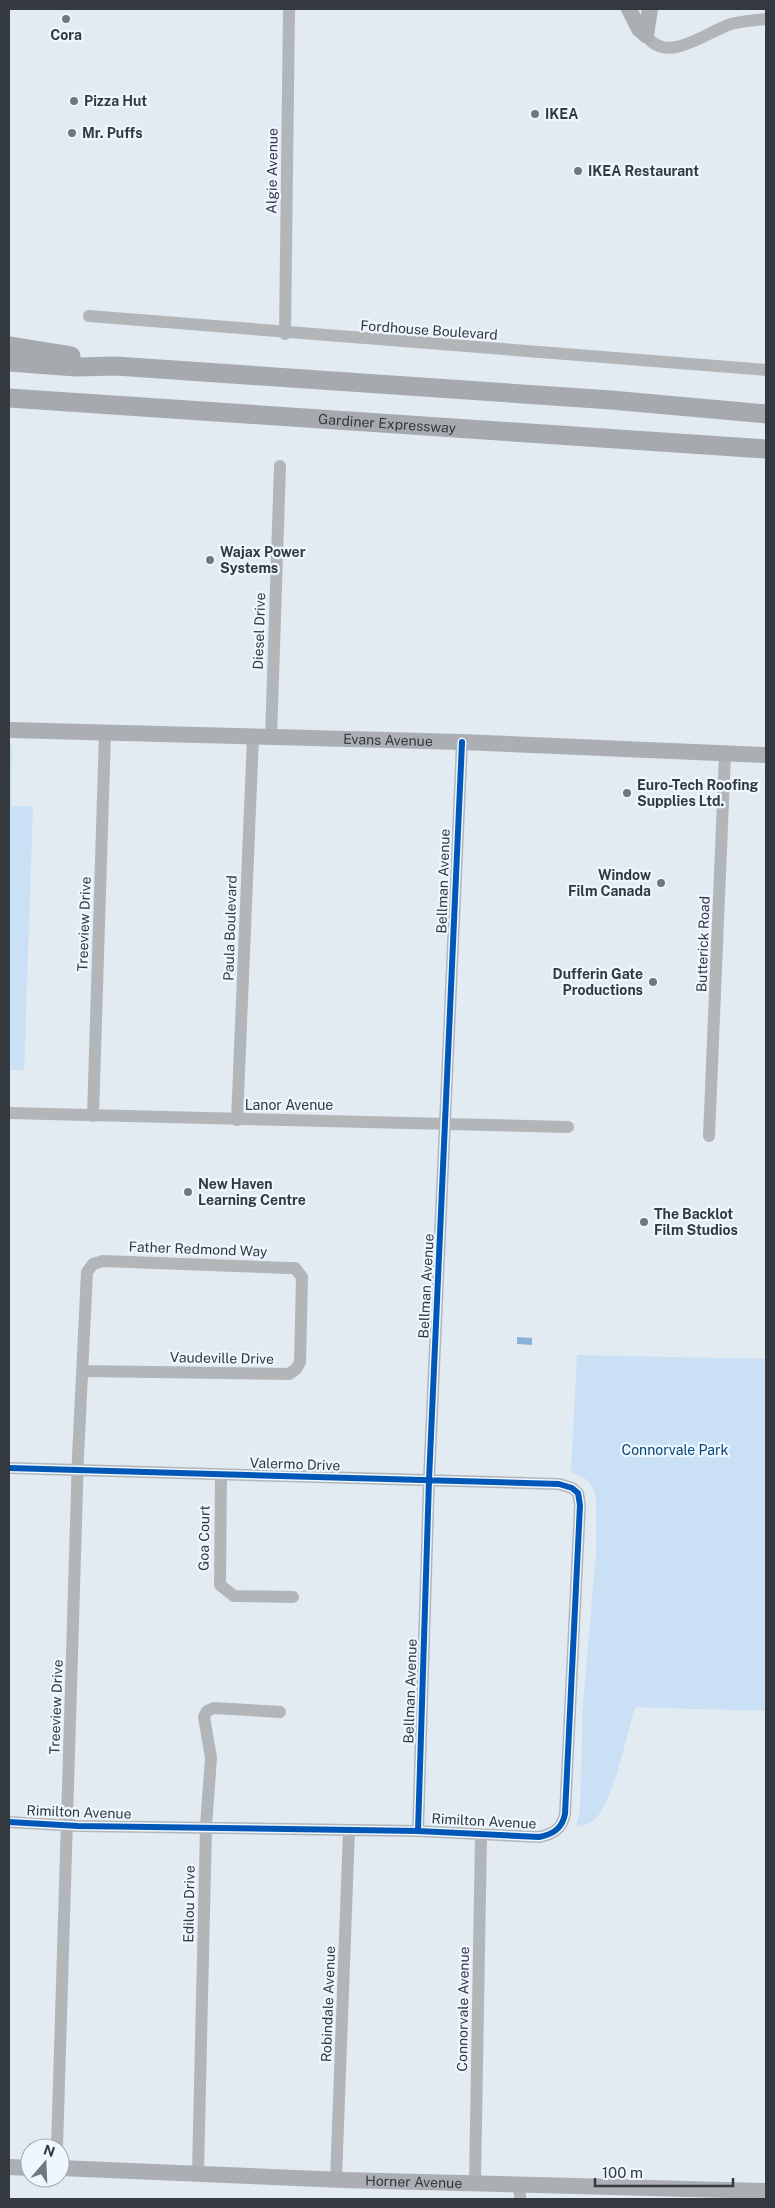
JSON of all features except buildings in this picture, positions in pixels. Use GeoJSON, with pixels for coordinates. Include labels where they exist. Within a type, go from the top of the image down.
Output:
{"type":"FeatureCollection","features":[{"type":"Feature","properties":{"kind":"highway"},"geometry":{"type":"LineString","coordinates":[[9,346],[77,357],[116,366]]}},
{"type":"Feature","properties":{"kind":"highway"},"geometry":{"type":"LineString","coordinates":[[9,362],[76,367],[116,366],[766,414]]}},
{"type":"Feature","properties":{"kind":"highway","name":"Gardiner Expressway"},"geometry":{"type":"LineString","coordinates":[[9,398],[219,414],[766,449]]}},
{"type":"Feature","properties":{"kind":"highway"},"geometry":{"type":"LineString","coordinates":[[725,410],[766,409]]}},
{"type":"Feature","properties":{"kind":"main road"},"geometry":{"type":"LineString","coordinates":[[629,9],[639,29],[646,35]]}},
{"type":"Feature","properties":{"kind":"main road"},"geometry":{"type":"LineString","coordinates":[[646,35],[650,9]]}},
{"type":"Feature","properties":{"kind":"main road","name":"Evans Avenue"},"geometry":{"type":"LineString","coordinates":[[9,730],[462,742],[766,755]]}},
{"type":"Feature","properties":{"kind":"main road","name":"Horner Avenue"},"geometry":{"type":"LineString","coordinates":[[70,2168],[336,2179],[474,2182],[520,2192],[739,2195],[766,2191]]}},
{"type":"Feature","properties":{"kind":"street","name":"Algie Avenue"},"geometry":{"type":"LineString","coordinates":[[285,334],[289,9]]}},
{"type":"Feature","properties":{"kind":"street"},"geometry":{"type":"LineString","coordinates":[[646,35],[657,46],[668,49],[686,44],[730,24],[766,19]]}},
{"type":"Feature","properties":{"kind":"street","name":"Fordhouse Boulevard"},"geometry":{"type":"LineString","coordinates":[[89,316],[285,334],[766,370]]}},
{"type":"Feature","properties":{"kind":"street","name":"Diesel Drive"},"geometry":{"type":"LineString","coordinates":[[271,738],[280,466]]}},
{"type":"Feature","properties":{"kind":"street","name":"Treeview Drive"},"geometry":{"type":"LineString","coordinates":[[93,1116],[105,733]]}},
{"type":"Feature","properties":{"kind":"street","name":"Paula Boulevard"},"geometry":{"type":"LineString","coordinates":[[237,1120],[253,737]]}},
{"type":"Feature","properties":{"kind":"street","name":"Bellman Avenue"},"geometry":{"type":"LineString","coordinates":[[418,1831],[429,1480],[462,742]]}},
{"type":"Feature","properties":{"kind":"street","name":"Butterick Road"},"geometry":{"type":"LineString","coordinates":[[709,1136],[725,754]]}},
{"type":"Feature","properties":{"kind":"street","name":"Lanor Avenue"},"geometry":{"type":"LineString","coordinates":[[9,1113],[568,1127]]}},
{"type":"Feature","properties":{"kind":"street","name":"Father Redmond Way"},"geometry":{"type":"LineString","coordinates":[[90,1268],[103,1261],[295,1268],[302,1277]]}},
{"type":"Feature","properties":{"kind":"street","name":"Treeview Drive"},"geometry":{"type":"LineString","coordinates":[[57,2138],[78,1470],[86,1278],[90,1268]]}},
{"type":"Feature","properties":{"kind":"street","name":"Vaudeville Drive"},"geometry":{"type":"LineString","coordinates":[[83,1371],[289,1374],[296,1369],[300,1362],[302,1277]]}},
{"type":"Feature","properties":{"kind":"street","name":"Valermo Drive"},"geometry":{"type":"LineString","coordinates":[[9,1468],[560,1484],[572,1488],[578,1494]]}},
{"type":"Feature","properties":{"kind":"street","name":"Goa Court"},"geometry":{"type":"LineString","coordinates":[[221,1474],[220,1585],[234,1596],[293,1597]]}},
{"type":"Feature","properties":{"kind":"street","name":"Rimilton Avenue"},"geometry":{"type":"LineString","coordinates":[[9,1822],[68,1825],[418,1831],[539,1837],[556,1832],[564,1822],[579,1565],[578,1494]]}},
{"type":"Feature","properties":{"kind":"street","name":"Edilou Drive"},"geometry":{"type":"LineString","coordinates":[[198,2173],[206,1826],[211,1778],[211,1758],[205,1725],[207,1711],[214,1708],[280,1712]]}},
{"type":"Feature","properties":{"kind":"street","name":"Robindale Avenue"},"geometry":{"type":"LineString","coordinates":[[336,2179],[349,1830]]}},
{"type":"Feature","properties":{"kind":"street","name":"Connorvale Avenue"},"geometry":{"type":"LineString","coordinates":[[474,2182],[481,1835]]}},
{"type":"Feature","properties":{"kind":"green space"},"geometry":{"type":"Polygon","coordinates":[[[9,745],[12,745],[11,806],[33,806],[24,1070],[9,1070],[9,745]]]}},
{"type":"Feature","properties":{"kind":"green space","name":"Connorvale Park"},"geometry":{"type":"Polygon","coordinates":[[[577,1355],[766,1359],[766,1711],[635,1707],[615,1780],[609,1795],[593,1821],[576,1827],[580,1811],[583,1705],[596,1553],[596,1499],[593,1488],[586,1479],[571,1472],[577,1355]]]}},
{"type":"Feature","properties":{"kind":"water"},"geometry":{"type":"Polygon","coordinates":[[[517,1337],[532,1338],[532,1345],[517,1344],[517,1337]]]}},
{"type":"Feature","properties":{"kind":"cycle path"},"geometry":{"type":"LineString","coordinates":[[418,1831],[429,1480],[462,742]]}},
{"type":"Feature","properties":{"kind":"cycle path"},"geometry":{"type":"LineString","coordinates":[[9,1468],[559,1484],[572,1488],[578,1493],[580,1505],[565,1814],[562,1824],[553,1832],[539,1837],[418,1831],[78,1826],[9,1822]]}},
{"type":"Feature","properties":{"kind":"place","name":"Cora"},"geometry":{"type":"Point","coordinates":[66,19]}},
{"type":"Feature","properties":{"kind":"place","name":"Pizza Hut"},"geometry":{"type":"Point","coordinates":[74,101]}},
{"type":"Feature","properties":{"kind":"place","name":"IKEA"},"geometry":{"type":"Point","coordinates":[535,114]}},
{"type":"Feature","properties":{"kind":"place","name":"Mr. Puffs"},"geometry":{"type":"Point","coordinates":[72,133]}},
{"type":"Feature","properties":{"kind":"place","name":"IKEA Restaurant"},"geometry":{"type":"Point","coordinates":[578,171]}},
{"type":"Feature","properties":{"kind":"place","name":"Wajax Power Systems"},"geometry":{"type":"Point","coordinates":[210,560]}},
{"type":"Feature","properties":{"kind":"place","name":"Euro-Tech Roofing Supplies Ltd."},"geometry":{"type":"Point","coordinates":[627,793]}},
{"type":"Feature","properties":{"kind":"place","name":"Window Film Canada"},"geometry":{"type":"Point","coordinates":[661,883]}},
{"type":"Feature","properties":{"kind":"place","name":"Dufferin Gate Productions"},"geometry":{"type":"Point","coordinates":[653,982]}},
{"type":"Feature","properties":{"kind":"place","name":"New Haven Learning Centre"},"geometry":{"type":"Point","coordinates":[188,1192]}},
{"type":"Feature","properties":{"kind":"place","name":"The Backlot Film Studios"},"geometry":{"type":"Point","coordinates":[644,1222]}}]}
